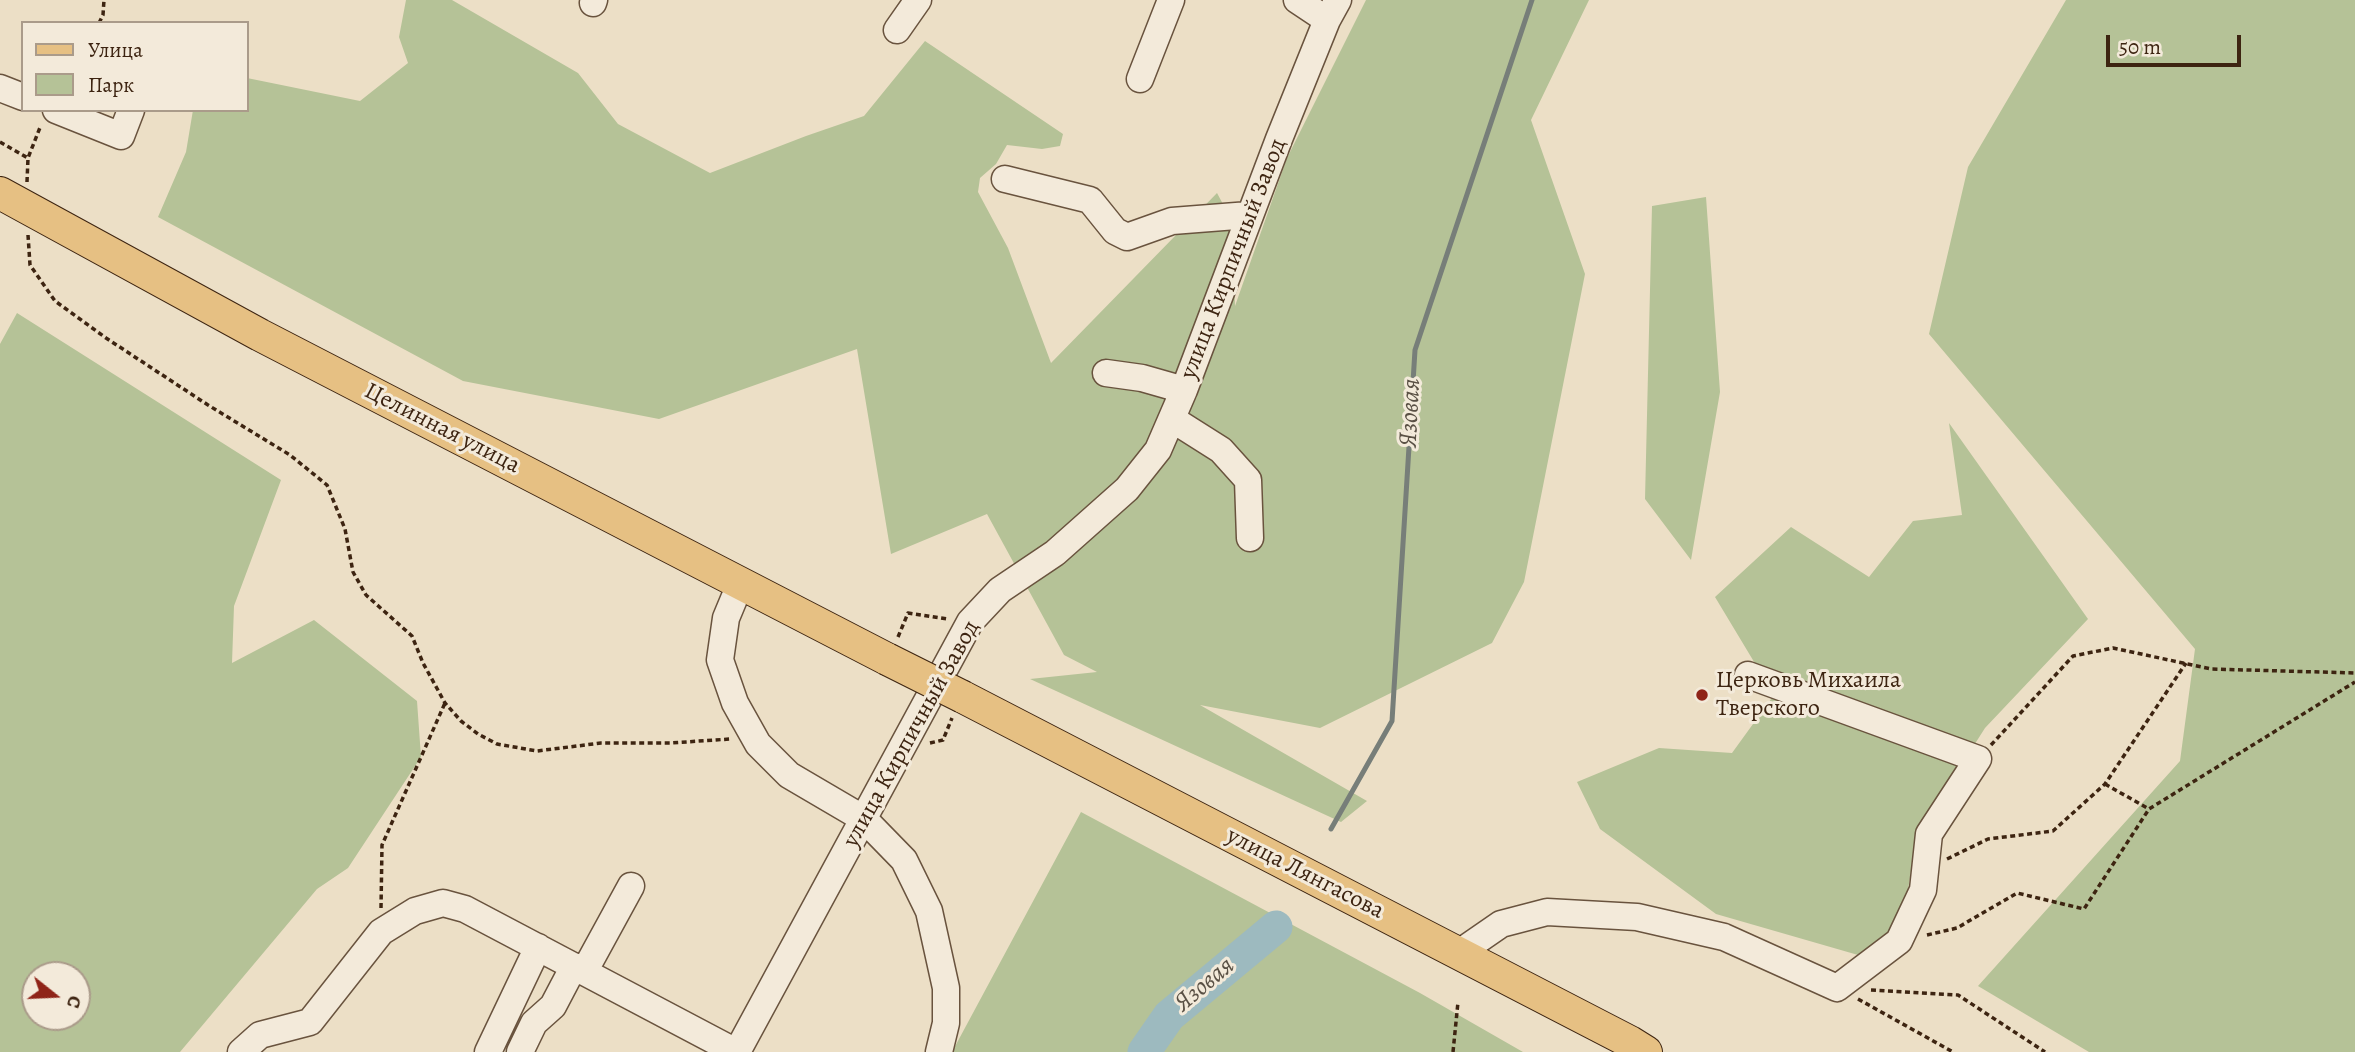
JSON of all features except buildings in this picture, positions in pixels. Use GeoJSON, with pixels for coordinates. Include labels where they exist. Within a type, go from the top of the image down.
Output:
{"type":"FeatureCollection","features":[{"type":"Feature","properties":{"kind":"main road","name":"Целинная улица"},"geometry":{"type":"LineString","coordinates":[[0,193],[272,341],[741,582],[892,650]]}},
{"type":"Feature","properties":{"kind":"main road","name":"улица Лянгасова"},"geometry":{"type":"LineString","coordinates":[[892,650],[962,697],[1646,1052]]}},
{"type":"Feature","properties":{"kind":"street"},"geometry":{"type":"LineString","coordinates":[[897,30],[918,0]]}},
{"type":"Feature","properties":{"kind":"street"},"geometry":{"type":"LineString","coordinates":[[1140,79],[1171,0]]}},
{"type":"Feature","properties":{"kind":"street"},"geometry":{"type":"LineString","coordinates":[[1297,0],[1333,10]]}},
{"type":"Feature","properties":{"kind":"street","name":"улица Кирпичный Завод"},"geometry":{"type":"LineString","coordinates":[[737,1052],[970,622],[1000,590],[1055,553],[1127,489],[1158,450],[1184,390],[1249,215],[1333,10]]}},
{"type":"Feature","properties":{"kind":"street"},"geometry":{"type":"LineString","coordinates":[[0,88],[21,96]]}},
{"type":"Feature","properties":{"kind":"street"},"geometry":{"type":"LineString","coordinates":[[49,116],[121,136],[130,112]]}},
{"type":"Feature","properties":{"kind":"street"},"geometry":{"type":"LineString","coordinates":[[1005,179],[1090,200],[1115,231],[1127,237],[1172,221],[1249,215]]}},
{"type":"Feature","properties":{"kind":"street"},"geometry":{"type":"LineString","coordinates":[[1106,373],[1142,378],[1184,390]]}},
{"type":"Feature","properties":{"kind":"street"},"geometry":{"type":"LineString","coordinates":[[1172,419],[1221,450],[1248,480],[1250,538]]}},
{"type":"Feature","properties":{"kind":"street"},"geometry":{"type":"LineString","coordinates":[[741,582],[726,618],[720,660],[735,703],[758,744],[789,775],[864,819],[904,860],[929,911],[946,988],[946,1023],[939,1052]]}},
{"type":"Feature","properties":{"kind":"street"},"geometry":{"type":"LineString","coordinates":[[1459,953],[1501,924],[1547,912],[1637,917],[1724,937],[1837,988],[1899,940],[1923,890],[1929,834],[1978,759],[1748,675]]}},
{"type":"Feature","properties":{"kind":"street"},"geometry":{"type":"LineString","coordinates":[[520,1052],[534,1023],[553,1006],[631,886]]}},
{"type":"Feature","properties":{"kind":"street"},"geometry":{"type":"LineString","coordinates":[[241,1052],[260,1035],[310,1022],[381,932],[415,911],[443,903],[466,909],[737,1052]]}},
{"type":"Feature","properties":{"kind":"street"},"geometry":{"type":"LineString","coordinates":[[488,1052],[538,947]]}},
{"type":"Feature","properties":{"kind":"path"},"geometry":{"type":"LineString","coordinates":[[100,21],[104,0]]}},
{"type":"Feature","properties":{"kind":"path"},"geometry":{"type":"LineString","coordinates":[[0,142],[28,158],[49,116]]}},
{"type":"Feature","properties":{"kind":"path"},"geometry":{"type":"LineString","coordinates":[[30,265],[55,301],[185,390],[290,455],[327,485],[345,529],[354,572],[366,595],[412,636],[445,703],[461,720],[497,744],[537,751],[601,743],[670,743],[735,738],[758,744]]}},
{"type":"Feature","properties":{"kind":"path"},"geometry":{"type":"LineString","coordinates":[[892,650],[908,613],[970,622]]}},
{"type":"Feature","properties":{"kind":"path"},"geometry":{"type":"LineString","coordinates":[[1978,759],[2073,656],[2113,648],[2211,668],[2355,673]]}},
{"type":"Feature","properties":{"kind":"path"},"geometry":{"type":"LineString","coordinates":[[1923,890],[1940,862],[1988,839],[2053,831],[2105,784],[2186,663]]}},
{"type":"Feature","properties":{"kind":"path"},"geometry":{"type":"LineString","coordinates":[[1899,940],[1957,928],[2017,893],[2084,909],[2149,809],[2355,682]]}},
{"type":"Feature","properties":{"kind":"path"},"geometry":{"type":"LineString","coordinates":[[381,932],[382,845],[445,703]]}},
{"type":"Feature","properties":{"kind":"path"},"geometry":{"type":"LineString","coordinates":[[2105,784],[2149,809]]}},
{"type":"Feature","properties":{"kind":"path"},"geometry":{"type":"LineString","coordinates":[[1837,988],[1954,1052]]}},
{"type":"Feature","properties":{"kind":"path"},"geometry":{"type":"LineString","coordinates":[[1837,988],[1958,995],[2045,1052]]}},
{"type":"Feature","properties":{"kind":"path"},"geometry":{"type":"LineString","coordinates":[[1453,1052],[1458,1002]]}},
{"type":"Feature","properties":{"kind":"green space"},"geometry":{"type":"Polygon","coordinates":[[[406,0],[452,0],[578,73],[618,124],[710,173],[864,116],[925,41],[1063,134],[1060,146],[1042,149],[1007,145],[996,164],[980,178],[978,192],[1008,248],[1051,363],[1217,193],[1232,221],[1235,306],[1287,158],[1366,0],[1589,0],[1531,120],[1585,274],[1524,582],[1492,643],[1320,728],[1200,705],[1367,801],[1341,822],[1030,679],[1097,672],[1064,655],[987,514],[891,554],[857,349],[659,419],[463,381],[158,217],[186,152],[193,112],[248,112],[248,78],[360,101],[408,63],[399,37],[406,0]]]}},
{"type":"Feature","properties":{"kind":"green space"},"geometry":{"type":"Polygon","coordinates":[[[2066,0],[2355,0],[2355,1052],[2089,1052],[1978,986],[2180,761],[2195,649],[1929,334],[1968,167],[2066,0]]]}},
{"type":"Feature","properties":{"kind":"green space"},"geometry":{"type":"Polygon","coordinates":[[[1706,197],[1720,392],[1691,560],[1645,499],[1652,206],[1706,197]]]}},
{"type":"Feature","properties":{"kind":"green space"},"geometry":{"type":"Polygon","coordinates":[[[17,313],[281,480],[234,606],[232,663],[314,620],[417,701],[421,757],[348,868],[317,889],[180,1052],[0,1052],[0,344],[17,313]]]}},
{"type":"Feature","properties":{"kind":"green space"},"geometry":{"type":"Polygon","coordinates":[[[1949,423],[2088,619],[1985,728],[1917,835],[1904,914],[1865,957],[1716,914],[1600,829],[1577,782],[1659,748],[1732,753],[1774,695],[1715,597],[1791,527],[1869,577],[1913,521],[1962,515],[1949,423]]]}},
{"type":"Feature","properties":{"kind":"green space"},"geometry":{"type":"Polygon","coordinates":[[[1081,812],[1420,993],[1523,1052],[952,1052],[1081,812]]]}},
{"type":"Feature","properties":{"kind":"waterway","name":"Язовая"},"geometry":{"type":"LineString","coordinates":[[1331,829],[1392,721],[1415,350],[1532,0]]}},
{"type":"Feature","properties":{"kind":"waterway","name":"Язовая"},"geometry":{"type":"LineString","coordinates":[[1144,1052],[1169,1016],[1276,927]]}},
{"type":"Feature","properties":{"kind":"place","name":"Церковь Михаила Тверского"},"geometry":{"type":"Point","coordinates":[1702,695]}}]}
